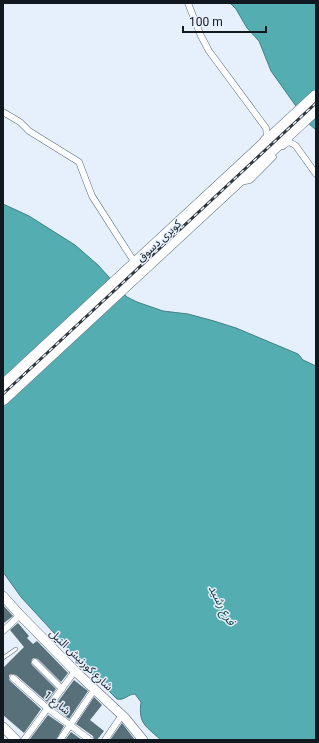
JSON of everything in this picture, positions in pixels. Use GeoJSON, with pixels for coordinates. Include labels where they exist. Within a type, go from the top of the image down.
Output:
{"type":"FeatureCollection","features":[{"type":"Feature","properties":{"kind":"highway","name":"كوبرى دسوق"},"geometry":{"type":"LineString","coordinates":[[3,386],[236,182],[253,160],[316,96]]}},
{"type":"Feature","properties":{"kind":"highway","name":"كوبرى دسوق"},"geometry":{"type":"LineString","coordinates":[[3,399],[120,284],[135,263],[221,184],[316,109]]}},
{"type":"Feature","properties":{"kind":"main road","name":"شارع كورنيش النيل"},"geometry":{"type":"LineString","coordinates":[[3,596],[75,671],[122,715],[141,739]]}},
{"type":"Feature","properties":{"kind":"main road"},"geometry":{"type":"LineString","coordinates":[[3,727],[16,740]]}},
{"type":"Feature","properties":{"kind":"main road"},"geometry":{"type":"LineString","coordinates":[[3,736],[7,740]]}},
{"type":"Feature","properties":{"kind":"street"},"geometry":{"type":"LineString","coordinates":[[188,3],[201,36],[209,51],[264,126],[267,134],[266,138],[224,174],[221,184]]}},
{"type":"Feature","properties":{"kind":"street"},"geometry":{"type":"LineString","coordinates":[[3,112],[20,122],[29,131],[79,162],[92,196],[135,263]]}},
{"type":"Feature","properties":{"kind":"street"},"geometry":{"type":"LineString","coordinates":[[236,182],[250,180],[284,145],[289,142],[292,142],[296,146],[316,174]]}},
{"type":"Feature","properties":{"kind":"street"},"geometry":{"type":"LineString","coordinates":[[3,631],[20,615]]}},
{"type":"Feature","properties":{"kind":"street"},"geometry":{"type":"LineString","coordinates":[[35,662],[62,689]]}},
{"type":"Feature","properties":{"kind":"street"},"geometry":{"type":"LineString","coordinates":[[24,740],[75,671]]}},
{"type":"Feature","properties":{"kind":"street","name":"شارع 1"},"geometry":{"type":"LineString","coordinates":[[13,678],[47,708],[90,740]]}},
{"type":"Feature","properties":{"kind":"street"},"geometry":{"type":"LineString","coordinates":[[60,740],[94,690]]}},
{"type":"Feature","properties":{"kind":"street"},"geometry":{"type":"LineString","coordinates":[[105,740],[122,715]]}},
{"type":"Feature","properties":{"kind":"lane"},"geometry":{"type":"LineString","coordinates":[[3,658],[16,649]]}},
{"type":"Feature","properties":{"kind":"water"},"geometry":{"type":"Polygon","coordinates":[[[230,3],[316,3],[316,130],[308,123],[271,71],[259,41],[247,28],[236,9],[230,3]]]}},
{"type":"Feature","properties":{"kind":"water","name":"فرع رشيد"},"geometry":{"type":"Polygon","coordinates":[[[3,204],[29,216],[75,245],[98,265],[127,297],[163,311],[188,314],[236,328],[298,354],[303,360],[316,366],[316,740],[161,740],[144,724],[140,709],[141,702],[135,694],[122,699],[117,699],[88,670],[21,597],[3,572],[3,204]]]}},
{"type":"Feature","properties":{"kind":"building"},"geometry":{"type":"Polygon","coordinates":[[[3,605],[13,616],[4,623],[3,622],[3,605]]]}},
{"type":"Feature","properties":{"kind":"building"},"geometry":{"type":"Polygon","coordinates":[[[18,623],[29,636],[27,638],[33,644],[37,641],[68,673],[61,682],[38,659],[32,659],[32,665],[56,689],[47,702],[16,675],[9,675],[10,681],[41,709],[24,733],[3,715],[3,668],[24,647],[10,630],[18,623]]]}},
{"type":"Feature","properties":{"kind":"building"},"geometry":{"type":"Polygon","coordinates":[[[74,680],[88,691],[69,719],[54,707],[74,680]]]}},
{"type":"Feature","properties":{"kind":"building"},"geometry":{"type":"Polygon","coordinates":[[[94,697],[102,705],[90,720],[104,731],[97,740],[94,740],[93,736],[76,724],[94,697]]]}},
{"type":"Feature","properties":{"kind":"building"},"geometry":{"type":"Polygon","coordinates":[[[48,715],[64,726],[56,740],[31,740],[30,739],[48,715]]]}},
{"type":"Feature","properties":{"kind":"building"},"geometry":{"type":"Polygon","coordinates":[[[122,723],[135,740],[110,740],[122,723]]]}},
{"type":"Feature","properties":{"kind":"building"},"geometry":{"type":"Polygon","coordinates":[[[71,732],[82,740],[65,740],[71,732]]]}},
{"type":"Feature","properties":{"kind":"railway"},"geometry":{"type":"LineString","coordinates":[[3,394],[316,103]]}}]}
